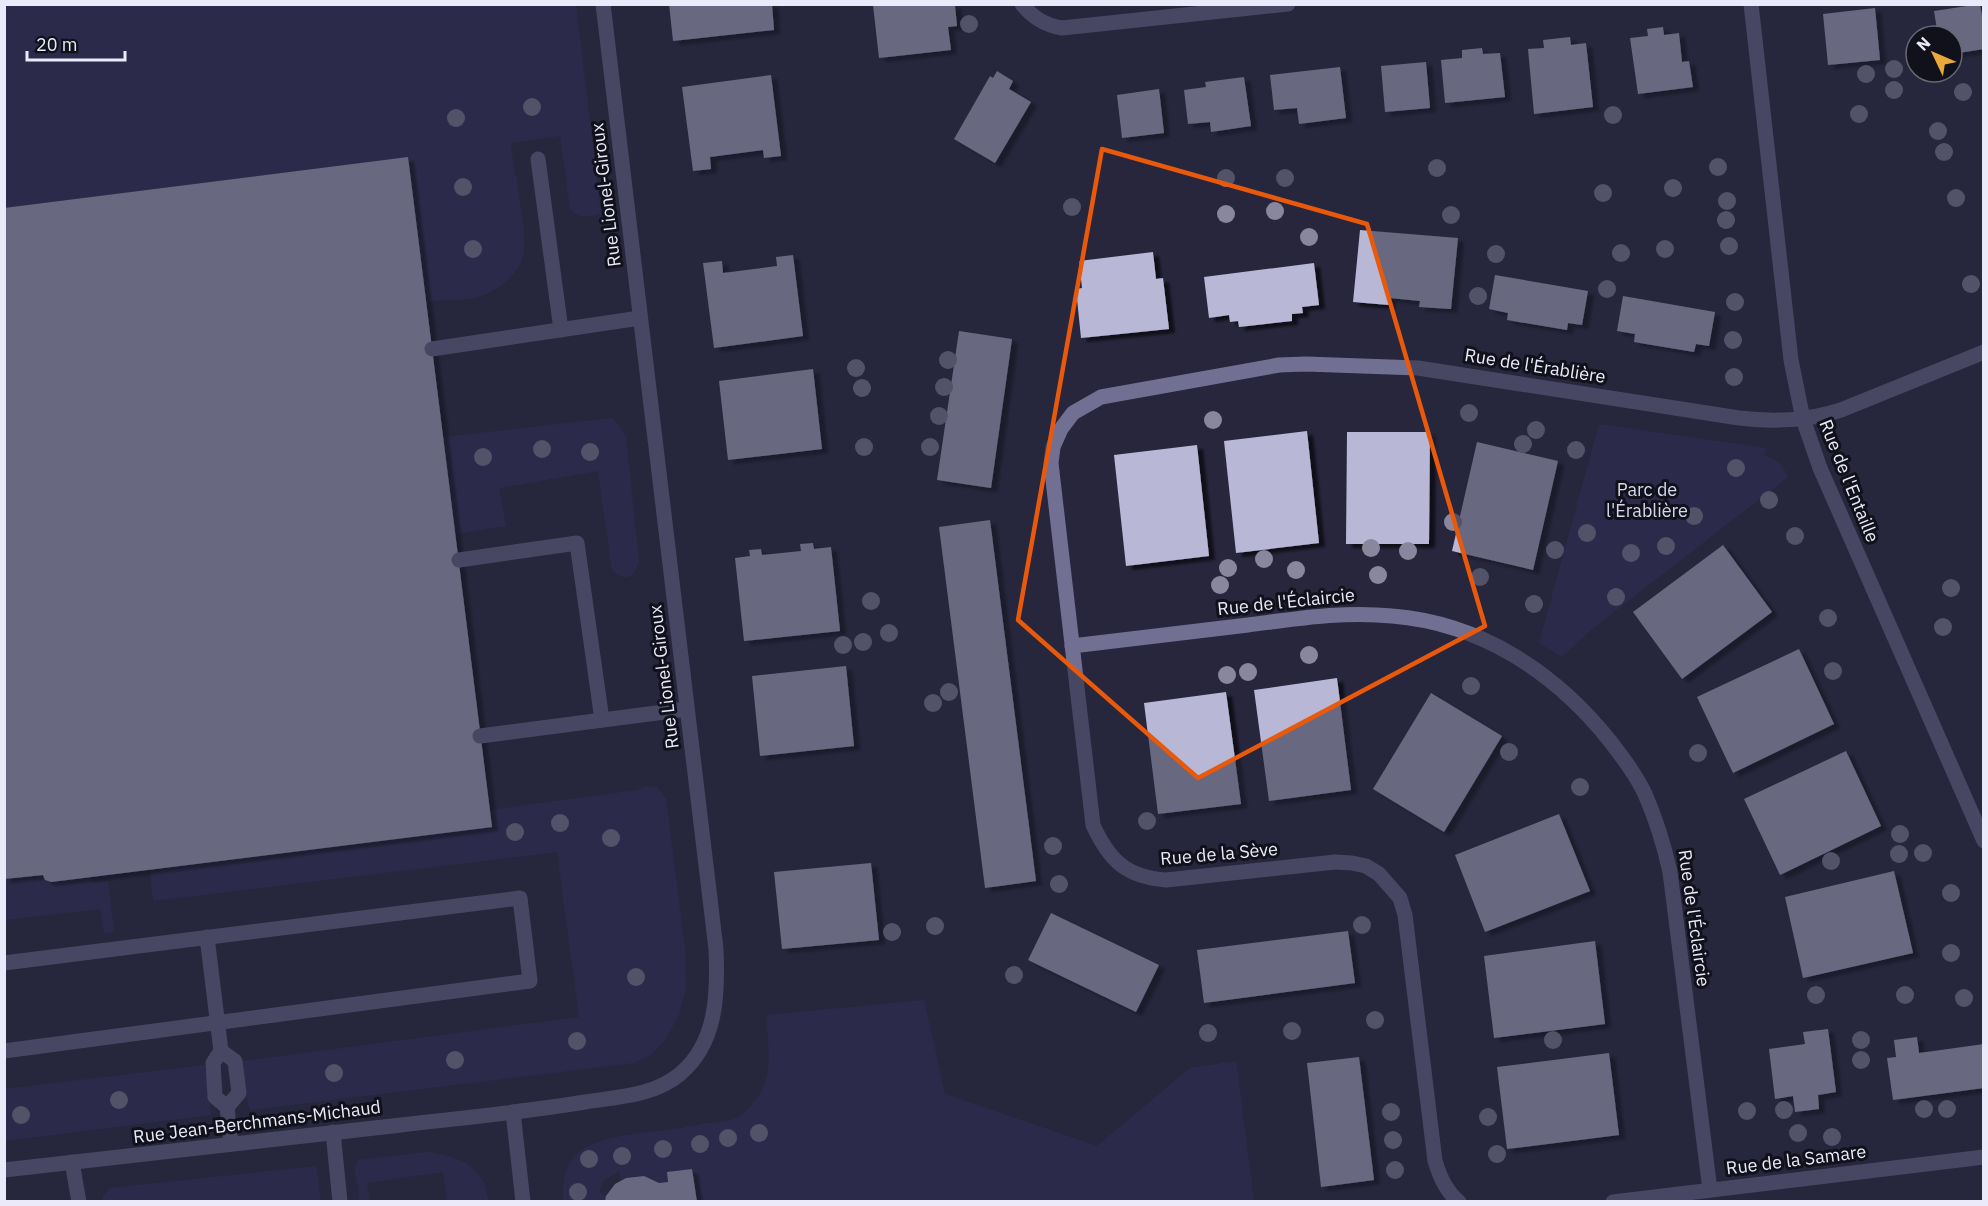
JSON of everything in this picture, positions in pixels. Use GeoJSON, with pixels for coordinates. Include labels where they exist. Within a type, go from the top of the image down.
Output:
{"type":"FeatureCollection","features":[{"type":"Feature","properties":{"kind":"street","name":"Rue Lionel-Giroux"},"geometry":{"type":"LineString","coordinates":[[513,1112],[641,1093],[662,1086],[679,1075],[696,1057],[710,1030],[717,998],[716,949],[603,4]]}},
{"type":"Feature","properties":{"kind":"street"},"geometry":{"type":"LineString","coordinates":[[1022,4],[1038,20],[1050,26],[1062,28],[1288,4]]}},
{"type":"Feature","properties":{"kind":"street","name":"Rue de l'Entaille"},"geometry":{"type":"LineString","coordinates":[[1750,4],[1791,360],[1803,420],[1820,468],[1983,841]]}},
{"type":"Feature","properties":{"kind":"street"},"geometry":{"type":"LineString","coordinates":[[538,159],[561,330]]}},
{"type":"Feature","properties":{"kind":"street"},"geometry":{"type":"LineString","coordinates":[[432,349],[640,318]]}},
{"type":"Feature","properties":{"kind":"street","name":"Rue de l'Érablière"},"geometry":{"type":"LineString","coordinates":[[1073,413],[1101,397],[1122,392],[1279,365],[1306,364],[1418,368],[1739,418],[1767,421],[1803,420],[1841,410],[1983,352]]}},
{"type":"Feature","properties":{"kind":"street","name":"Rue de la Sève"},"geometry":{"type":"LineString","coordinates":[[1073,413],[1061,429],[1053,447],[1051,463],[1093,825],[1100,840],[1110,856],[1124,867],[1136,875],[1150,879],[1166,880],[1335,861],[1365,866],[1379,874],[1400,898],[1405,915],[1435,1161],[1440,1177],[1457,1200]]}},
{"type":"Feature","properties":{"kind":"street"},"geometry":{"type":"LineString","coordinates":[[459,560],[577,543],[602,720]]}},
{"type":"Feature","properties":{"kind":"street","name":"Rue de l'Éclaircie"},"geometry":{"type":"LineString","coordinates":[[1072,646],[1332,614],[1394,616],[1423,621],[1477,637],[1524,662],[1556,683],[1599,728],[1633,772],[1644,793],[1664,845],[1670,872],[1710,1190]]}},
{"type":"Feature","properties":{"kind":"street"},"geometry":{"type":"LineString","coordinates":[[480,736],[687,709]]}},
{"type":"Feature","properties":{"kind":"street"},"geometry":{"type":"LineString","coordinates":[[4,963],[520,898],[530,981],[4,1050]]}},
{"type":"Feature","properties":{"kind":"street"},"geometry":{"type":"LineString","coordinates":[[207,937],[221,1051],[213,1063],[216,1097],[227,1107],[231,1144]]}},
{"type":"Feature","properties":{"kind":"street"},"geometry":{"type":"LineString","coordinates":[[221,1051],[235,1061],[239,1093],[227,1107]]}},
{"type":"Feature","properties":{"kind":"street"},"geometry":{"type":"LineString","coordinates":[[513,1112],[523,1202]]}},
{"type":"Feature","properties":{"kind":"street","name":"Rue Jean-Berchmans-Michaud"},"geometry":{"type":"LineString","coordinates":[[4,1170],[513,1112]]}},
{"type":"Feature","properties":{"kind":"street"},"geometry":{"type":"LineString","coordinates":[[333,1132],[340,1202]]}},
{"type":"Feature","properties":{"kind":"street","name":"Rue de la Samare"},"geometry":{"type":"LineString","coordinates":[[1613,1202],[1983,1157]]}},
{"type":"Feature","properties":{"kind":"street"},"geometry":{"type":"LineString","coordinates":[[72,1162],[79,1202]]}},
{"type":"Feature","properties":{"kind":"highlighted area"},"geometry":{"type":"Polygon","coordinates":[[[1102,149],[1367,224],[1485,626],[1198,778],[1018,620],[1102,149]]]}},
{"type":"Feature","properties":{"kind":"green space"},"geometry":{"type":"Polygon","coordinates":[[[4,5],[576,5],[601,214],[580,216],[570,208],[560,136],[511,143],[524,235],[524,249],[519,266],[504,283],[485,295],[466,299],[426,301],[408,157],[5,208],[4,5]]]}},
{"type":"Feature","properties":{"kind":"green space"},"geometry":{"type":"Polygon","coordinates":[[[612,418],[626,438],[639,561],[633,575],[622,577],[612,570],[598,471],[499,488],[506,526],[455,534],[443,437],[612,418]]]}},
{"type":"Feature","properties":{"kind":"green space","name":"Parc de l'Érablière"},"geometry":{"type":"Polygon","coordinates":[[[1599,424],[1766,448],[1764,456],[1779,463],[1788,477],[1592,629],[1562,657],[1539,643],[1599,424]]]}},
{"type":"Feature","properties":{"kind":"green space"},"geometry":{"type":"Polygon","coordinates":[[[647,786],[657,787],[666,799],[685,949],[686,989],[679,1015],[665,1040],[652,1054],[634,1063],[250,1110],[242,1061],[579,1017],[557,852],[153,901],[150,870],[491,827],[490,810],[637,790],[647,786]]]}},
{"type":"Feature","properties":{"kind":"green space"},"geometry":{"type":"Polygon","coordinates":[[[43,875],[45,880],[51,882],[91,877],[93,883],[108,881],[114,932],[104,933],[100,909],[5,920],[4,879],[43,875]]]}},
{"type":"Feature","properties":{"kind":"green space"},"geometry":{"type":"Polygon","coordinates":[[[924,1000],[945,1094],[1097,1146],[1190,1068],[1236,1061],[1254,1201],[697,1201],[692,1169],[667,1172],[668,1182],[637,1176],[621,1180],[619,1171],[604,1180],[599,1192],[606,1196],[605,1201],[564,1202],[564,1182],[568,1167],[587,1147],[616,1137],[729,1120],[746,1112],[761,1092],[767,1074],[769,1054],[766,1015],[924,1000]]]}},
{"type":"Feature","properties":{"kind":"green space"},"geometry":{"type":"Polygon","coordinates":[[[205,1065],[211,1115],[5,1141],[4,1089],[205,1065]]]}},
{"type":"Feature","properties":{"kind":"green space"},"geometry":{"type":"Polygon","coordinates":[[[427,1152],[452,1157],[474,1169],[484,1183],[489,1201],[447,1201],[443,1172],[367,1183],[370,1201],[360,1201],[355,1168],[358,1160],[427,1152]]]}},
{"type":"Feature","properties":{"kind":"green space"},"geometry":{"type":"Polygon","coordinates":[[[316,1166],[321,1201],[103,1201],[103,1196],[110,1188],[316,1166]]]}},
{"type":"Feature","properties":{"kind":"building"},"geometry":{"type":"Polygon","coordinates":[[[669,4],[772,4],[774,30],[673,41],[669,4]]]}},
{"type":"Feature","properties":{"kind":"building"},"geometry":{"type":"Polygon","coordinates":[[[1980,4],[1984,28],[1984,49],[1964,52],[1964,24],[1936,24],[1934,11],[1980,4]]]}},
{"type":"Feature","properties":{"kind":"building"},"geometry":{"type":"Polygon","coordinates":[[[873,5],[955,5],[957,26],[948,27],[951,50],[879,58],[873,5]]]}},
{"type":"Feature","properties":{"kind":"building"},"geometry":{"type":"Polygon","coordinates":[[[1875,8],[1880,60],[1828,65],[1823,14],[1875,8]]]}},
{"type":"Feature","properties":{"kind":"building"},"geometry":{"type":"Polygon","coordinates":[[[1663,27],[1664,35],[1679,33],[1682,62],[1689,61],[1693,87],[1638,94],[1630,38],[1648,36],[1647,29],[1663,27]]]}},
{"type":"Feature","properties":{"kind":"building"},"geometry":{"type":"Polygon","coordinates":[[[1570,37],[1571,45],[1586,43],[1593,107],[1534,114],[1528,49],[1544,48],[1543,40],[1570,37]]]}},
{"type":"Feature","properties":{"kind":"building"},"geometry":{"type":"Polygon","coordinates":[[[1482,48],[1483,54],[1500,53],[1505,97],[1445,103],[1441,60],[1462,58],[1462,50],[1482,48]]]}},
{"type":"Feature","properties":{"kind":"building"},"geometry":{"type":"Polygon","coordinates":[[[1426,62],[1430,108],[1385,112],[1381,66],[1426,62]]]}},
{"type":"Feature","properties":{"kind":"building"},"geometry":{"type":"Polygon","coordinates":[[[1340,67],[1346,118],[1299,124],[1297,108],[1274,110],[1270,75],[1340,67]]]}},
{"type":"Feature","properties":{"kind":"building"},"geometry":{"type":"Polygon","coordinates":[[[997,71],[1013,81],[1009,89],[1031,102],[995,163],[954,139],[990,76],[993,78],[997,71]]]}},
{"type":"Feature","properties":{"kind":"building"},"geometry":{"type":"Polygon","coordinates":[[[771,75],[781,156],[764,158],[763,150],[710,157],[711,169],[693,171],[682,87],[771,75]]]}},
{"type":"Feature","properties":{"kind":"building"},"geometry":{"type":"Polygon","coordinates":[[[1244,77],[1251,126],[1211,132],[1210,122],[1188,124],[1184,90],[1206,87],[1205,82],[1244,77]]]}},
{"type":"Feature","properties":{"kind":"building"},"geometry":{"type":"Polygon","coordinates":[[[1159,89],[1164,133],[1122,138],[1117,95],[1159,89]]]}},
{"type":"Feature","properties":{"kind":"building"},"geometry":{"type":"Polygon","coordinates":[[[408,157],[492,827],[51,882],[45,880],[43,875],[4,879],[4,208],[408,157]]]}},
{"type":"Feature","properties":{"kind":"building"},"geometry":{"type":"Polygon","coordinates":[[[1360,230],[1458,238],[1451,309],[1419,307],[1420,301],[1390,298],[1389,305],[1353,302],[1360,230]]]}},
{"type":"Feature","properties":{"kind":"building"},"geometry":{"type":"Polygon","coordinates":[[[1153,252],[1156,279],[1163,278],[1169,329],[1081,338],[1076,289],[1082,288],[1079,261],[1153,252]]]}},
{"type":"Feature","properties":{"kind":"building"},"geometry":{"type":"Polygon","coordinates":[[[793,255],[803,336],[714,348],[703,263],[722,261],[723,273],[777,266],[776,257],[793,255]]]}},
{"type":"Feature","properties":{"kind":"building"},"geometry":{"type":"Polygon","coordinates":[[[1314,263],[1319,305],[1302,307],[1303,313],[1292,314],[1292,321],[1239,327],[1238,321],[1230,322],[1229,315],[1209,318],[1204,277],[1314,263]]]}},
{"type":"Feature","properties":{"kind":"building"},"geometry":{"type":"Polygon","coordinates":[[[1495,275],[1588,291],[1582,325],[1568,323],[1567,330],[1507,320],[1508,313],[1489,309],[1495,275]]]}},
{"type":"Feature","properties":{"kind":"building"},"geometry":{"type":"Polygon","coordinates":[[[1623,296],[1715,312],[1709,346],[1696,344],[1694,352],[1634,342],[1635,334],[1617,331],[1623,296]]]}},
{"type":"Feature","properties":{"kind":"building"},"geometry":{"type":"Polygon","coordinates":[[[959,331],[1012,339],[991,488],[937,480],[959,331]]]}},
{"type":"Feature","properties":{"kind":"building"},"geometry":{"type":"Polygon","coordinates":[[[813,369],[822,449],[728,460],[719,381],[813,369]]]}},
{"type":"Feature","properties":{"kind":"building"},"geometry":{"type":"Polygon","coordinates":[[[1307,431],[1319,543],[1236,553],[1224,441],[1307,431]]]}},
{"type":"Feature","properties":{"kind":"building"},"geometry":{"type":"Polygon","coordinates":[[[1347,432],[1430,432],[1429,544],[1346,544],[1347,432]]]}},
{"type":"Feature","properties":{"kind":"building"},"geometry":{"type":"Polygon","coordinates":[[[1477,442],[1558,461],[1533,570],[1452,551],[1477,442]]]}},
{"type":"Feature","properties":{"kind":"building"},"geometry":{"type":"Polygon","coordinates":[[[1197,445],[1209,556],[1126,566],[1114,455],[1197,445]]]}},
{"type":"Feature","properties":{"kind":"building"},"geometry":{"type":"Polygon","coordinates":[[[990,520],[1036,881],[985,888],[939,527],[990,520]]]}},
{"type":"Feature","properties":{"kind":"building"},"geometry":{"type":"Polygon","coordinates":[[[813,543],[814,549],[831,547],[840,631],[744,641],[735,558],[750,556],[749,550],[761,549],[762,555],[801,551],[800,544],[813,543]]]}},
{"type":"Feature","properties":{"kind":"building"},"geometry":{"type":"Polygon","coordinates":[[[1723,545],[1772,612],[1682,679],[1633,612],[1723,545]]]}},
{"type":"Feature","properties":{"kind":"building"},"geometry":{"type":"Polygon","coordinates":[[[1799,649],[1834,724],[1733,773],[1697,697],[1799,649]]]}},
{"type":"Feature","properties":{"kind":"building"},"geometry":{"type":"Polygon","coordinates":[[[846,666],[854,746],[760,756],[752,676],[846,666]]]}},
{"type":"Feature","properties":{"kind":"building"},"geometry":{"type":"Polygon","coordinates":[[[1337,678],[1351,790],[1269,801],[1254,690],[1337,678]]]}},
{"type":"Feature","properties":{"kind":"building"},"geometry":{"type":"Polygon","coordinates":[[[1226,692],[1241,804],[1158,814],[1144,703],[1226,692]]]}},
{"type":"Feature","properties":{"kind":"building"},"geometry":{"type":"Polygon","coordinates":[[[1431,693],[1502,736],[1444,832],[1373,789],[1431,693]]]}},
{"type":"Feature","properties":{"kind":"building"},"geometry":{"type":"Polygon","coordinates":[[[1846,751],[1881,826],[1780,875],[1744,799],[1846,751]]]}},
{"type":"Feature","properties":{"kind":"building"},"geometry":{"type":"Polygon","coordinates":[[[1559,814],[1590,891],[1485,932],[1455,855],[1559,814]]]}},
{"type":"Feature","properties":{"kind":"building"},"geometry":{"type":"Polygon","coordinates":[[[871,863],[879,940],[782,949],[774,872],[871,863]]]}},
{"type":"Feature","properties":{"kind":"building"},"geometry":{"type":"Polygon","coordinates":[[[1894,871],[1913,953],[1803,978],[1785,897],[1894,871]]]}},
{"type":"Feature","properties":{"kind":"building"},"geometry":{"type":"Polygon","coordinates":[[[1051,913],[1159,965],[1136,1012],[1028,960],[1051,913]]]}},
{"type":"Feature","properties":{"kind":"building"},"geometry":{"type":"Polygon","coordinates":[[[1348,931],[1355,983],[1204,1003],[1197,950],[1348,931]]]}},
{"type":"Feature","properties":{"kind":"building"},"geometry":{"type":"Polygon","coordinates":[[[1595,941],[1605,1024],[1494,1038],[1484,956],[1595,941]]]}},
{"type":"Feature","properties":{"kind":"building"},"geometry":{"type":"Polygon","coordinates":[[[1828,1029],[1836,1092],[1818,1095],[1819,1109],[1795,1112],[1793,1096],[1775,1099],[1769,1049],[1805,1044],[1803,1032],[1828,1029]]]}},
{"type":"Feature","properties":{"kind":"building"},"geometry":{"type":"Polygon","coordinates":[[[1917,1037],[1919,1053],[1984,1044],[1984,1088],[1893,1100],[1887,1058],[1896,1057],[1894,1040],[1917,1037]]]}},
{"type":"Feature","properties":{"kind":"building"},"geometry":{"type":"Polygon","coordinates":[[[1609,1053],[1619,1135],[1507,1149],[1497,1067],[1609,1053]]]}},
{"type":"Feature","properties":{"kind":"building"},"geometry":{"type":"Polygon","coordinates":[[[1359,1057],[1374,1180],[1321,1187],[1307,1063],[1359,1057]]]}},
{"type":"Feature","properties":{"kind":"building"},"geometry":{"type":"Polygon","coordinates":[[[692,1169],[697,1202],[605,1202],[606,1196],[615,1184],[626,1178],[644,1176],[659,1183],[668,1182],[667,1172],[692,1169]]]}}]}
